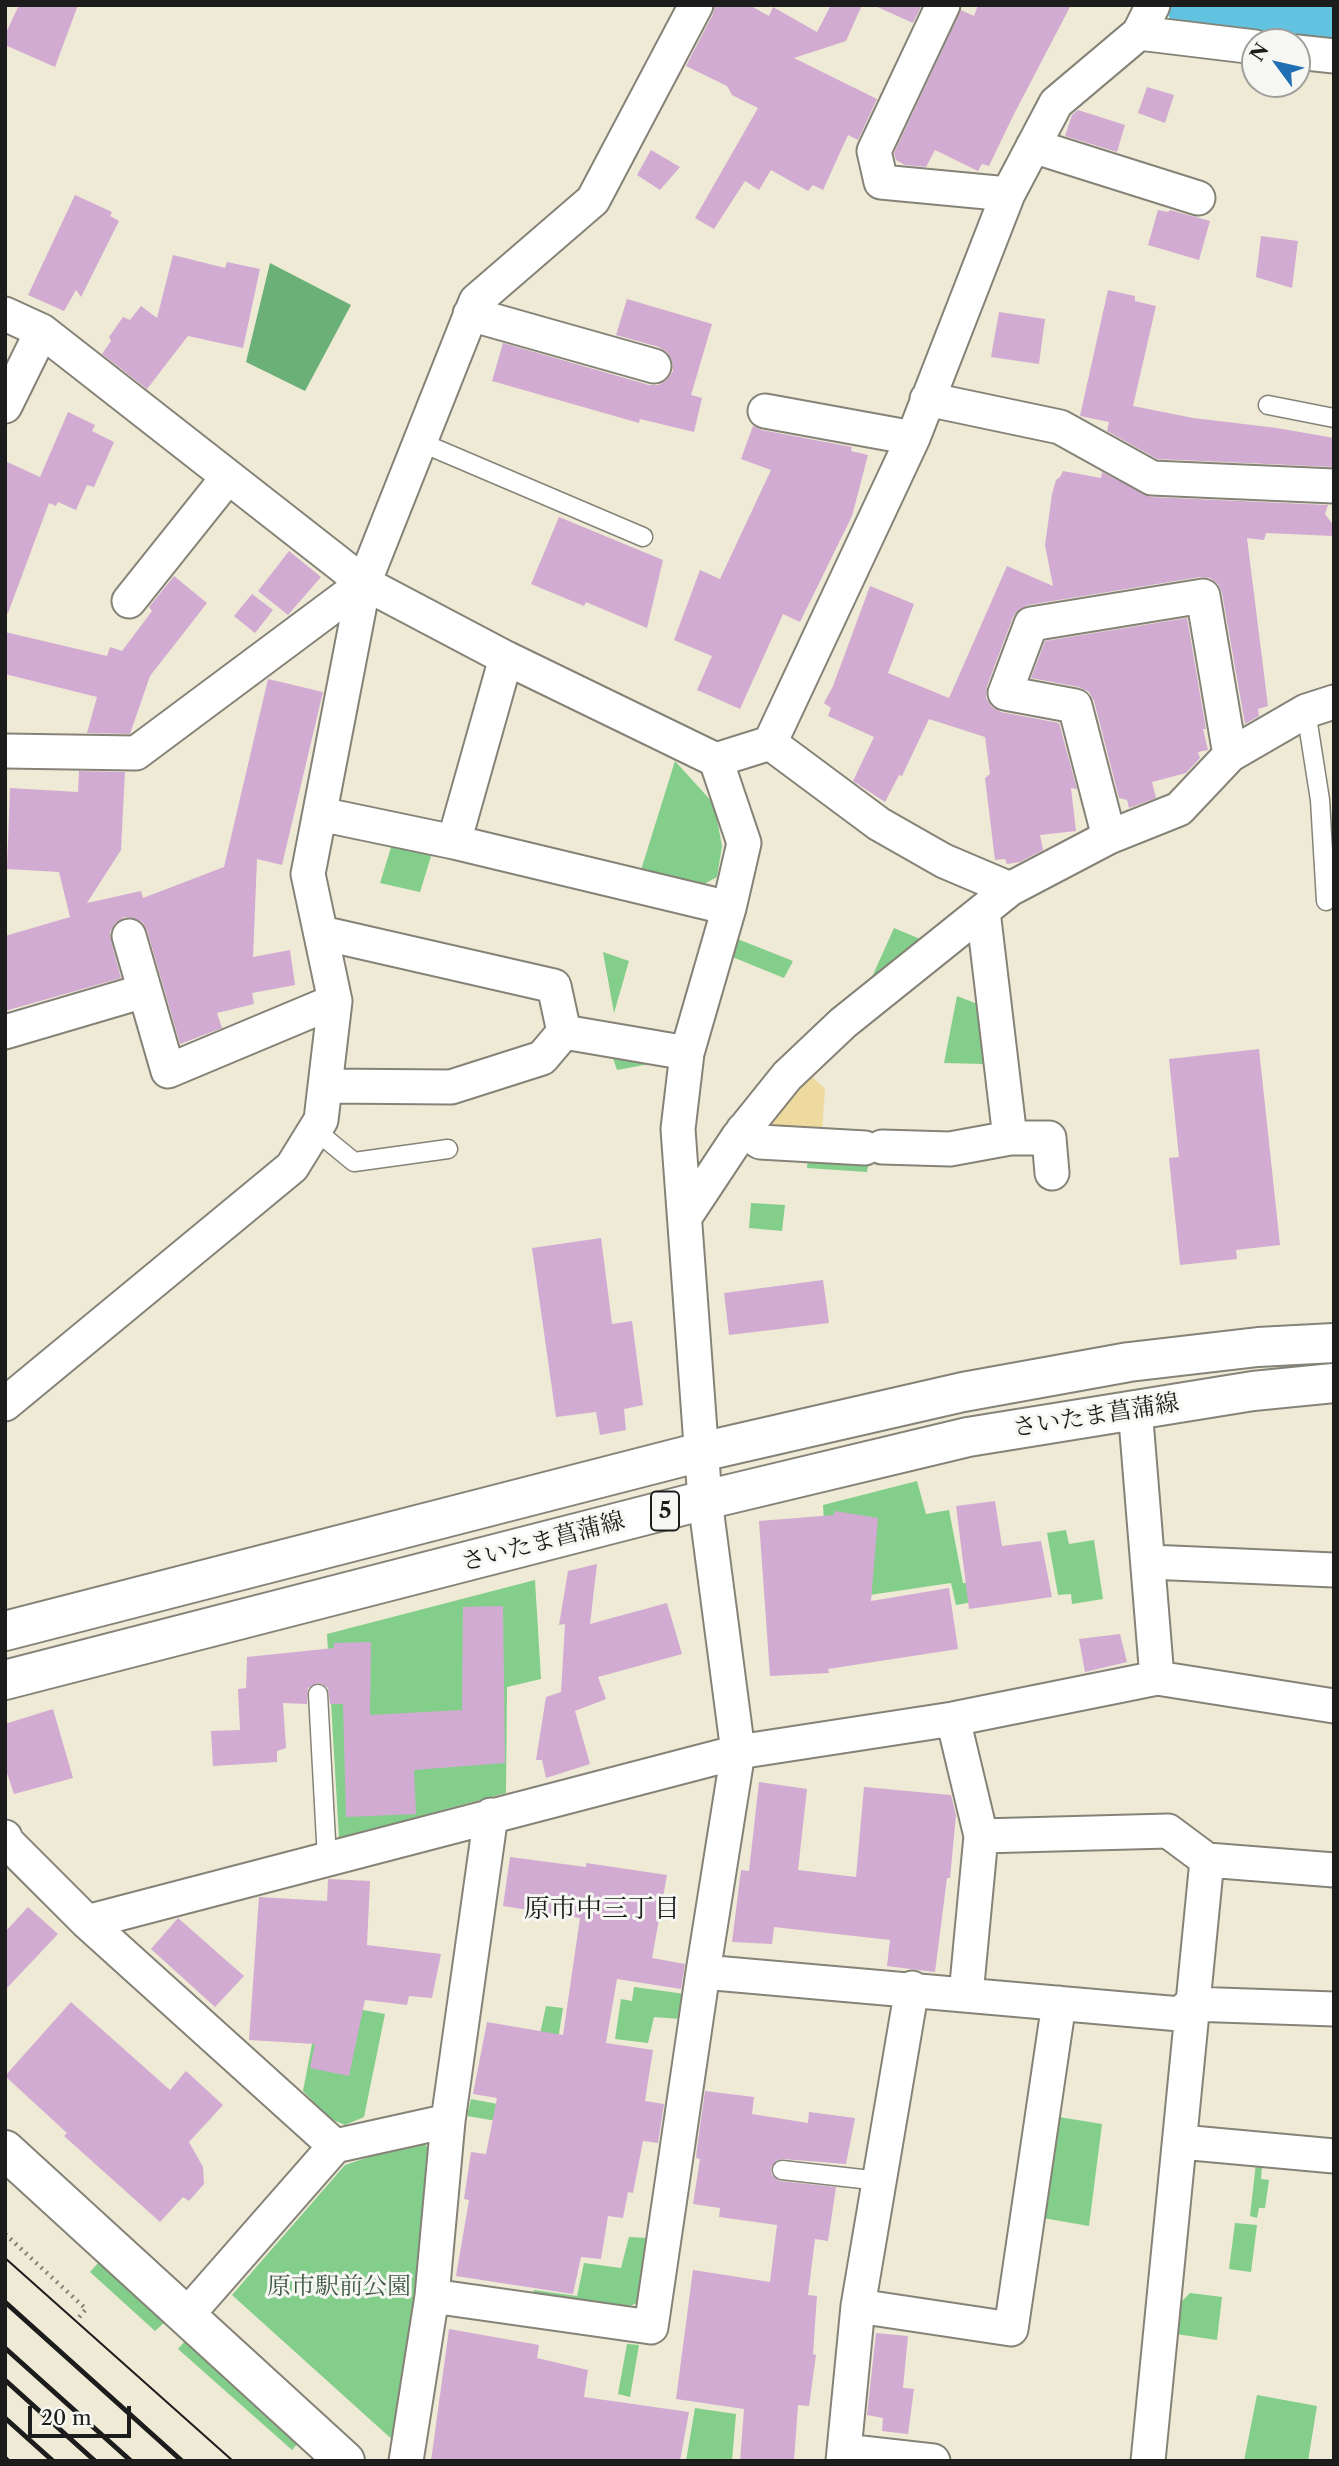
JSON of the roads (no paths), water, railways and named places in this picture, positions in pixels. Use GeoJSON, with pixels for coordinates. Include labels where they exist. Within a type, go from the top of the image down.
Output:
{"type":"FeatureCollection","features":[{"type":"Feature","properties":{"kind":"main road","name":"さいたま菖蒲線"},"geometry":{"type":"LineString","coordinates":[[5,1631],[701,1452],[963,1391],[1129,1362],[1258,1347],[1334,1343]]}},
{"type":"Feature","properties":{"kind":"main road","name":"さいたま菖蒲線"},"geometry":{"type":"LineString","coordinates":[[5,1681],[705,1500],[968,1437],[1135,1408],[1253,1391],[1334,1383]]}},
{"type":"Feature","properties":{"kind":"main road"},"geometry":{"type":"LineString","coordinates":[[5,2150],[345,2461]]}},
{"type":"Feature","properties":{"kind":"street"},"geometry":{"type":"LineString","coordinates":[[5,1404],[292,1167],[321,1121],[335,1001],[308,874],[364,583],[477,301],[593,200],[696,5]]}},
{"type":"Feature","properties":{"kind":"street"},"geometry":{"type":"LineString","coordinates":[[943,5],[874,151],[881,182],[1008,194]]}},
{"type":"Feature","properties":{"kind":"street"},"geometry":{"type":"LineString","coordinates":[[5,314],[42,331],[364,583],[506,659],[716,760],[770,743],[913,438],[1008,194],[1056,103],[1146,19],[1241,43]]}},
{"type":"Feature","properties":{"kind":"street"},"geometry":{"type":"LineString","coordinates":[[1311,54],[1334,56]]}},
{"type":"Feature","properties":{"kind":"street"},"geometry":{"type":"LineString","coordinates":[[1033,146],[1198,198]]}},
{"type":"Feature","properties":{"kind":"street"},"geometry":{"type":"LineString","coordinates":[[470,314],[654,366]]}},
{"type":"Feature","properties":{"kind":"street"},"geometry":{"type":"LineString","coordinates":[[5,406],[42,331]]}},
{"type":"Feature","properties":{"kind":"street"},"geometry":{"type":"LineString","coordinates":[[927,399],[1060,427],[1152,478],[1334,486]]}},
{"type":"Feature","properties":{"kind":"street"},"geometry":{"type":"LineString","coordinates":[[765,411],[913,438]]}},
{"type":"Feature","properties":{"kind":"street"},"geometry":{"type":"LineString","coordinates":[[129,601],[228,477]]}},
{"type":"Feature","properties":{"kind":"street"},"geometry":{"type":"LineString","coordinates":[[5,751],[136,753],[364,583]]}},
{"type":"Feature","properties":{"kind":"street"},"geometry":{"type":"LineString","coordinates":[[1109,837],[1075,706],[1005,693],[1031,624],[1203,596],[1230,755]]}},
{"type":"Feature","properties":{"kind":"street"},"geometry":{"type":"LineString","coordinates":[[454,842],[506,659]]}},
{"type":"Feature","properties":{"kind":"street"},"geometry":{"type":"LineString","coordinates":[[685,1217],[743,1130],[787,1076],[843,1023],[1010,890],[1109,837],[1179,809],[1230,755],[1320,707]]}},
{"type":"Feature","properties":{"kind":"street"},"geometry":{"type":"LineString","coordinates":[[770,743],[879,824],[944,861],[1010,890]]}},
{"type":"Feature","properties":{"kind":"street"},"geometry":{"type":"LineString","coordinates":[[432,2296],[651,2327],[738,1752],[705,1500],[678,1129],[687,1053],[729,908],[744,843],[716,760]]}},
{"type":"Feature","properties":{"kind":"street"},"geometry":{"type":"LineString","coordinates":[[320,814],[454,842],[729,908]]}},
{"type":"Feature","properties":{"kind":"street"},"geometry":{"type":"LineString","coordinates":[[983,911],[1010,1139]]}},
{"type":"Feature","properties":{"kind":"street"},"geometry":{"type":"LineString","coordinates":[[322,933],[554,986],[564,1032]]}},
{"type":"Feature","properties":{"kind":"street"},"geometry":{"type":"LineString","coordinates":[[129,936],[168,1071],[335,1001]]}},
{"type":"Feature","properties":{"kind":"street"},"geometry":{"type":"LineString","coordinates":[[5,1032],[144,991]]}},
{"type":"Feature","properties":{"kind":"street"},"geometry":{"type":"LineString","coordinates":[[564,1032],[687,1053]]}},
{"type":"Feature","properties":{"kind":"street"},"geometry":{"type":"LineString","coordinates":[[326,1086],[451,1087],[542,1058],[564,1032]]}},
{"type":"Feature","properties":{"kind":"street"},"geometry":{"type":"LineString","coordinates":[[743,1130],[760,1142],[873,1148],[950,1149],[1010,1139],[1049,1138],[1052,1174]]}},
{"type":"Feature","properties":{"kind":"street"},"geometry":{"type":"LineString","coordinates":[[1135,1408],[1157,1678]]}},
{"type":"Feature","properties":{"kind":"street"},"geometry":{"type":"LineString","coordinates":[[1149,1562],[1334,1570]]}},
{"type":"Feature","properties":{"kind":"street"},"geometry":{"type":"LineString","coordinates":[[87,1922],[738,1752],[953,1719],[1157,1678],[1334,1706]]}},
{"type":"Feature","properties":{"kind":"street"},"geometry":{"type":"LineString","coordinates":[[953,1719],[981,1836],[966,1995]]}},
{"type":"Feature","properties":{"kind":"street"},"geometry":{"type":"LineString","coordinates":[[406,2461],[432,2296],[448,2121],[491,1815]]}},
{"type":"Feature","properties":{"kind":"street"},"geometry":{"type":"LineString","coordinates":[[981,1836],[1168,1831],[1207,1860],[1334,1870]]}},
{"type":"Feature","properties":{"kind":"street"},"geometry":{"type":"LineString","coordinates":[[5,1838],[87,1922],[335,2146]]}},
{"type":"Feature","properties":{"kind":"street"},"geometry":{"type":"LineString","coordinates":[[1149,2461],[1207,1860]]}},
{"type":"Feature","properties":{"kind":"street"},"geometry":{"type":"LineString","coordinates":[[703,1972],[912,1988],[1180,2014],[1191,2004],[1334,2010]]}},
{"type":"Feature","properties":{"kind":"street"},"geometry":{"type":"LineString","coordinates":[[912,1988],[858,2306],[843,2456],[933,2461]]}},
{"type":"Feature","properties":{"kind":"street"},"geometry":{"type":"LineString","coordinates":[[858,2306],[1011,2329],[1059,2003]]}},
{"type":"Feature","properties":{"kind":"street"},"geometry":{"type":"LineString","coordinates":[[186,2316],[335,2146],[448,2121]]}},
{"type":"Feature","properties":{"kind":"street"},"geometry":{"type":"LineString","coordinates":[[1181,2142],[1334,2156]]}},
{"type":"Feature","properties":{"kind":"lane"},"geometry":{"type":"LineString","coordinates":[[1268,405],[1334,418]]}},
{"type":"Feature","properties":{"kind":"lane"},"geometry":{"type":"LineString","coordinates":[[420,442],[643,537]]}},
{"type":"Feature","properties":{"kind":"lane"},"geometry":{"type":"LineString","coordinates":[[1320,707],[1320,800],[1326,901]]}},
{"type":"Feature","properties":{"kind":"lane"},"geometry":{"type":"LineString","coordinates":[[315,1130],[354,1162],[448,1149]]}},
{"type":"Feature","properties":{"kind":"lane"},"geometry":{"type":"LineString","coordinates":[[318,1694],[327,1859]]}},
{"type":"Feature","properties":{"kind":"lane"},"geometry":{"type":"LineString","coordinates":[[782,2170],[880,2181]]}},
{"type":"Feature","properties":{"kind":"water"},"geometry":{"type":"Polygon","coordinates":[[[1171,5],[1334,5],[1334,39],[1311,36],[1311,28],[1241,28],[1241,30],[1174,26],[1167,13],[1171,5]]]}},
{"type":"Feature","properties":{"kind":"tram line"},"geometry":{"type":"LineString","coordinates":[[5,2258],[233,2461]]}},
{"type":"Feature","properties":{"kind":"tram line"},"geometry":{"type":"LineString","coordinates":[[5,2456],[10,2461]]}},
{"type":"Feature","properties":{"kind":"railway"},"geometry":{"type":"LineString","coordinates":[[5,2302],[182,2461]]}},
{"type":"Feature","properties":{"kind":"railway"},"geometry":{"type":"LineString","coordinates":[[5,2348],[131,2461]]}},
{"type":"Feature","properties":{"kind":"railway"},"geometry":{"type":"LineString","coordinates":[[5,2380],[95,2461]]}},
{"type":"Feature","properties":{"kind":"railway"},"geometry":{"type":"LineString","coordinates":[[5,2418],[53,2461]]}},
{"type":"Feature","properties":{"kind":"district","name":"原市中三丁目"},"geometry":{"type":"Point","coordinates":[602,1909]}},
{"type":"Feature","properties":{"kind":"park label","name":"原市駅前公園"},"geometry":{"type":"Point","coordinates":[339,2287]}}]}
